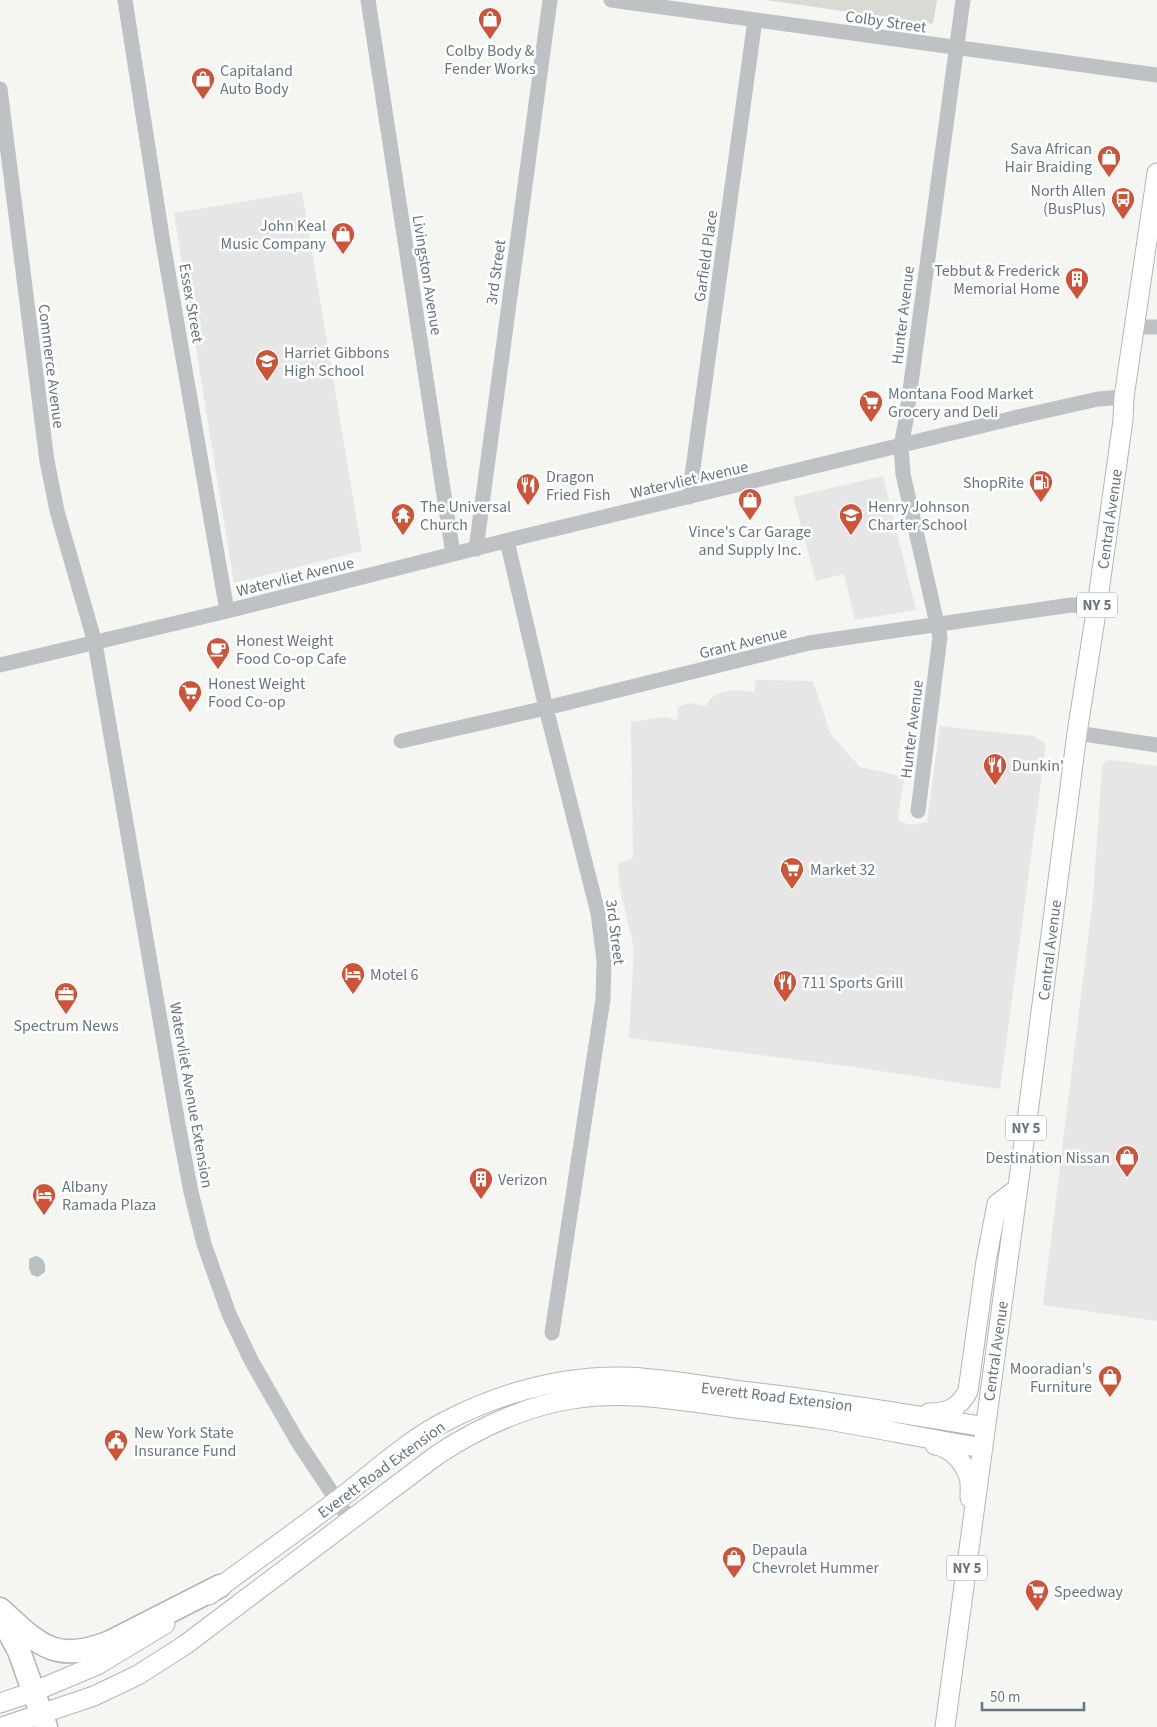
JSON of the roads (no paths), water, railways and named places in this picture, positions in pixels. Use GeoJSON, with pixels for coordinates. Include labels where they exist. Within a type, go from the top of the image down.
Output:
{"type":"FeatureCollection","features":[{"type":"Feature","properties":{"kind":"highway"},"geometry":{"type":"LineString","coordinates":[[0,1609],[41,1645],[60,1651],[77,1651],[110,1642],[220,1586]]}},
{"type":"Feature","properties":{"kind":"highway"},"geometry":{"type":"LineString","coordinates":[[0,1616],[19,1651],[44,1721]]}},
{"type":"Feature","properties":{"kind":"main road","name":"Central Avenue"},"geometry":{"type":"LineString","coordinates":[[945,1727],[1077,733],[1097,606],[1123,420],[1124,397],[1157,173]]}},
{"type":"Feature","properties":{"kind":"main road"},"geometry":{"type":"LineString","coordinates":[[906,1414],[942,1413],[953,1410],[963,1401],[968,1391],[986,1261],[997,1204],[1017,1189]]}},
{"type":"Feature","properties":{"kind":"main road","name":"Everett Road Extension"},"geometry":{"type":"LineString","coordinates":[[1,1702],[76,1675],[117,1655],[172,1620],[220,1586],[407,1446],[447,1420],[503,1396],[546,1384],[594,1378],[626,1377],[834,1402],[985,1427]]}},
{"type":"Feature","properties":{"kind":"main road","name":"Everett Road Extension"},"geometry":{"type":"LineString","coordinates":[[6,1726],[44,1721],[153,1666],[186,1645],[437,1455],[463,1438],[509,1416],[548,1404],[572,1399],[621,1395],[678,1400],[825,1420],[983,1448]]}},
{"type":"Feature","properties":{"kind":"main road"},"geometry":{"type":"LineString","coordinates":[[778,1413],[797,1425],[939,1446],[952,1452],[962,1463],[970,1479],[970,1547]]}},
{"type":"Feature","properties":{"kind":"street","name":"Essex Street"},"geometry":{"type":"LineString","coordinates":[[126,0],[163,243],[227,611]]}},
{"type":"Feature","properties":{"kind":"street","name":"Livingston Avenue"},"geometry":{"type":"LineString","coordinates":[[368,0],[453,554]]}},
{"type":"Feature","properties":{"kind":"street","name":"3rd Street"},"geometry":{"type":"LineString","coordinates":[[476,549],[550,0]]}},
{"type":"Feature","properties":{"kind":"street","name":"Colby Street"},"geometry":{"type":"LineString","coordinates":[[611,0],[1157,76]]}},
{"type":"Feature","properties":{"kind":"street","name":"Hunter Avenue"},"geometry":{"type":"LineString","coordinates":[[918,811],[940,642],[938,624],[903,474],[901,446],[963,0]]}},
{"type":"Feature","properties":{"kind":"street","name":"Garfield Place"},"geometry":{"type":"LineString","coordinates":[[689,497],[755,20]]}},
{"type":"Feature","properties":{"kind":"street","name":"Commerce Avenue"},"geometry":{"type":"LineString","coordinates":[[0,89],[47,461],[58,511],[94,644]]}},
{"type":"Feature","properties":{"kind":"street"},"geometry":{"type":"LineString","coordinates":[[1135,327],[1157,327]]}},
{"type":"Feature","properties":{"kind":"street","name":"Watervliet Avenue"},"geometry":{"type":"LineString","coordinates":[[0,665],[94,644],[453,554],[1098,399],[1124,397]]}},
{"type":"Feature","properties":{"kind":"street","name":"3rd Street"},"geometry":{"type":"LineString","coordinates":[[507,541],[546,708],[598,913],[604,960],[603,999],[552,1333]]}},
{"type":"Feature","properties":{"kind":"street","name":"Grant Avenue"},"geometry":{"type":"LineString","coordinates":[[401,741],[546,708],[809,643],[1071,605],[1097,606]]}},
{"type":"Feature","properties":{"kind":"street","name":"Watervliet Avenue Extension"},"geometry":{"type":"LineString","coordinates":[[94,644],[178,1124],[191,1192],[204,1244],[230,1314],[252,1362],[275,1404],[350,1520]]}},
{"type":"Feature","properties":{"kind":"street"},"geometry":{"type":"LineString","coordinates":[[1077,733],[1157,745]]}},
{"type":"Feature","properties":{"kind":"place","name":"Colby Body & Fender Works"},"geometry":{"type":"Point","coordinates":[490,40]}},
{"type":"Feature","properties":{"kind":"place","name":"Capitaland Auto Body"},"geometry":{"type":"Point","coordinates":[203,100]}},
{"type":"Feature","properties":{"kind":"place","name":"Sava African Hair Braiding"},"geometry":{"type":"Point","coordinates":[1109,178]}},
{"type":"Feature","properties":{"kind":"place","name":"North Allen (BusPlus)"},"geometry":{"type":"Point","coordinates":[1123,220]}},
{"type":"Feature","properties":{"kind":"place","name":"John Keal Music Company"},"geometry":{"type":"Point","coordinates":[343,255]}},
{"type":"Feature","properties":{"kind":"place","name":"Tebbut & Frederick Memorial Home"},"geometry":{"type":"Point","coordinates":[1077,300]}},
{"type":"Feature","properties":{"kind":"place","name":"Harriet Gibbons High School"},"geometry":{"type":"Point","coordinates":[267,382]}},
{"type":"Feature","properties":{"kind":"place","name":"Montana Food Market Grocery and Deli"},"geometry":{"type":"Point","coordinates":[871,423]}},
{"type":"Feature","properties":{"kind":"place","name":"ShopRite"},"geometry":{"type":"Point","coordinates":[1041,503]}},
{"type":"Feature","properties":{"kind":"place","name":"Dragon Fried Fish"},"geometry":{"type":"Point","coordinates":[528,506]}},
{"type":"Feature","properties":{"kind":"place","name":"Vince's Car Garage and Supply Inc."},"geometry":{"type":"Point","coordinates":[750,521]}},
{"type":"Feature","properties":{"kind":"place","name":"The Universal Church"},"geometry":{"type":"Point","coordinates":[403,536]}},
{"type":"Feature","properties":{"kind":"place","name":"Henry Johnson Charter School"},"geometry":{"type":"Point","coordinates":[851,536]}},
{"type":"Feature","properties":{"kind":"place","name":"Honest Weight Food Co-op Cafe"},"geometry":{"type":"Point","coordinates":[218,670]}},
{"type":"Feature","properties":{"kind":"place","name":"Honest Weight Food Co-op"},"geometry":{"type":"Point","coordinates":[190,713]}},
{"type":"Feature","properties":{"kind":"place","name":"Dunkin'"},"geometry":{"type":"Point","coordinates":[995,786]}},
{"type":"Feature","properties":{"kind":"place","name":"Market 32"},"geometry":{"type":"Point","coordinates":[792,890]}},
{"type":"Feature","properties":{"kind":"place","name":"Motel 6"},"geometry":{"type":"Point","coordinates":[353,995]}},
{"type":"Feature","properties":{"kind":"place","name":"711 Sports Grill"},"geometry":{"type":"Point","coordinates":[785,1003]}},
{"type":"Feature","properties":{"kind":"place","name":"Spectrum News"},"geometry":{"type":"Point","coordinates":[66,1015]}},
{"type":"Feature","properties":{"kind":"place","name":"Destination Nissan"},"geometry":{"type":"Point","coordinates":[1127,1178]}},
{"type":"Feature","properties":{"kind":"place","name":"Verizon"},"geometry":{"type":"Point","coordinates":[481,1200]}},
{"type":"Feature","properties":{"kind":"place","name":"Albany Ramada Plaza"},"geometry":{"type":"Point","coordinates":[44,1216]}},
{"type":"Feature","properties":{"kind":"place","name":"Mooradian's Furniture"},"geometry":{"type":"Point","coordinates":[1110,1398]}},
{"type":"Feature","properties":{"kind":"place","name":"New York State Insurance Fund"},"geometry":{"type":"Point","coordinates":[116,1462]}},
{"type":"Feature","properties":{"kind":"place","name":"Depaula Chevrolet Hummer"},"geometry":{"type":"Point","coordinates":[734,1579]}},
{"type":"Feature","properties":{"kind":"place","name":"Speedway"},"geometry":{"type":"Point","coordinates":[1037,1612]}}]}
